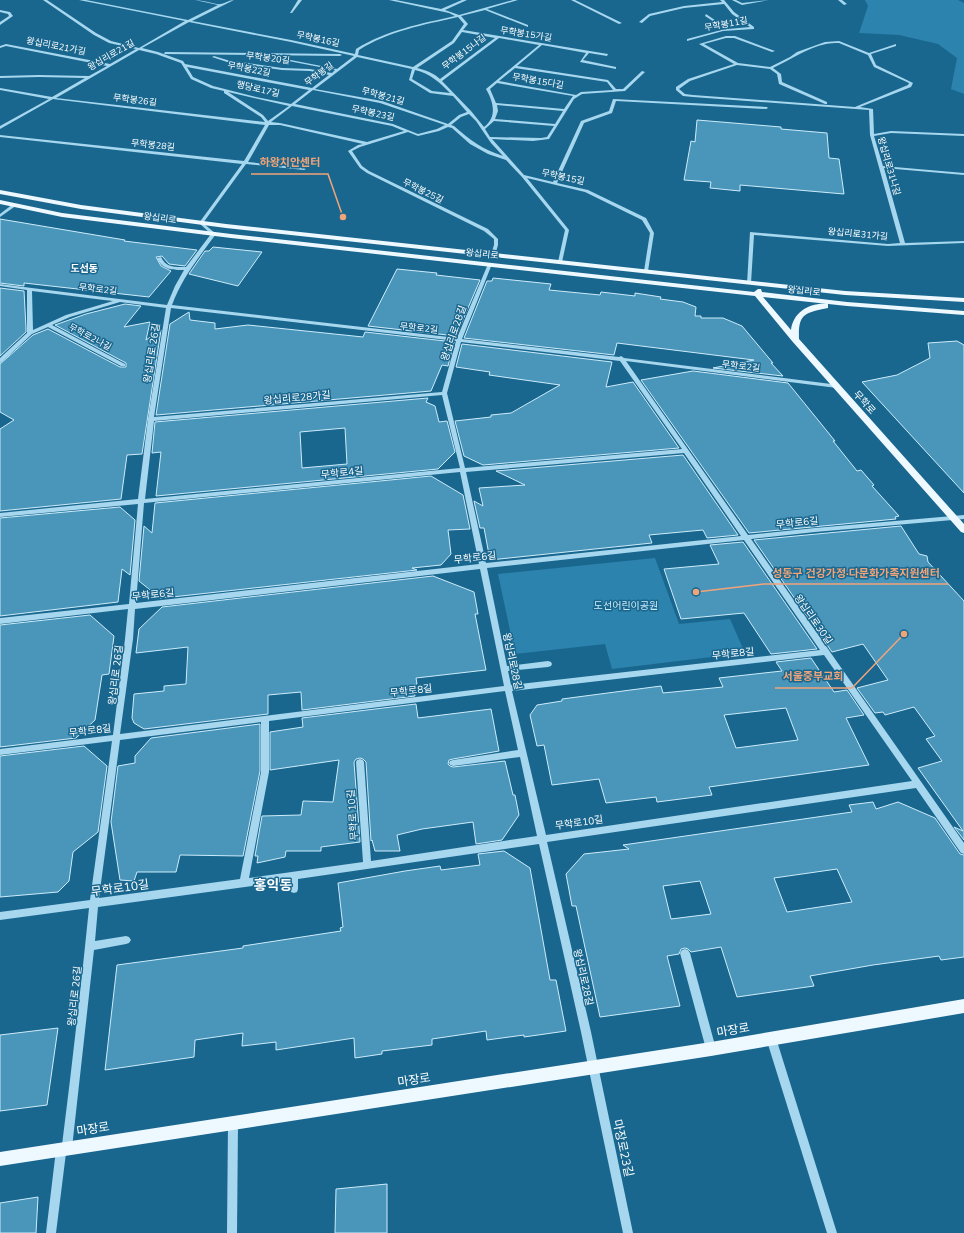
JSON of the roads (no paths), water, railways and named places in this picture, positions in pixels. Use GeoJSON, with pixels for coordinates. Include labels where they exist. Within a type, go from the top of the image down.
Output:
{"type":"FeatureCollection","features":[{"type":"Feature","properties":{"kind":"main road","name":"왕십리로"},"geometry":{"type":"LineString","coordinates":[[0,192],[81,207],[201,223],[749,283],[890,296],[964,300]]}},
{"type":"Feature","properties":{"kind":"main road","name":"왕십리로"},"geometry":{"type":"LineString","coordinates":[[0,202],[62,214],[214,234],[758,295],[846,304],[964,313]]}},
{"type":"Feature","properties":{"kind":"main road"},"geometry":{"type":"LineString","coordinates":[[758,295],[759,284]]}},
{"type":"Feature","properties":{"kind":"main road","name":"무학로"},"geometry":{"type":"LineString","coordinates":[[758,295],[964,530]]}},
{"type":"Feature","properties":{"kind":"main road"},"geometry":{"type":"LineString","coordinates":[[890,296],[894,308]]}},
{"type":"Feature","properties":{"kind":"main road"},"geometry":{"type":"LineString","coordinates":[[795,339],[794,325],[799,315],[807,309],[846,304]]}},
{"type":"Feature","properties":{"kind":"main road","name":"마장로"},"geometry":{"type":"LineString","coordinates":[[0,1159],[711,1049],[964,1006]]}},
{"type":"Feature","properties":{"kind":"street","name":"행당로17길"},"geometry":{"type":"LineString","coordinates":[[45,0],[95,34],[110,42],[140,48],[168,56],[182,62],[192,78],[222,89],[291,105]]}},
{"type":"Feature","properties":{"kind":"street","name":"무학봉16길"},"geometry":{"type":"LineString","coordinates":[[81,0],[186,22],[291,41],[356,56]]}},
{"type":"Feature","properties":{"kind":"street"},"geometry":{"type":"LineString","coordinates":[[197,0],[222,5]]}},
{"type":"Feature","properties":{"kind":"street","name":"왕십리로21길"},"geometry":{"type":"LineString","coordinates":[[0,128],[186,22],[232,0]]}},
{"type":"Feature","properties":{"kind":"street"},"geometry":{"type":"LineString","coordinates":[[291,12],[300,0]]}},
{"type":"Feature","properties":{"kind":"street"},"geometry":{"type":"LineString","coordinates":[[390,0],[442,10],[458,16],[466,24],[462,32],[453,42],[414,68],[410,79],[431,92],[454,95]]}},
{"type":"Feature","properties":{"kind":"street"},"geometry":{"type":"LineString","coordinates":[[442,10],[465,0]]}},
{"type":"Feature","properties":{"kind":"street","name":"무학봉길"},"geometry":{"type":"LineString","coordinates":[[201,223],[245,163],[268,123],[356,56],[357,50],[392,31],[486,10],[516,0]]}},
{"type":"Feature","properties":{"kind":"street"},"geometry":{"type":"LineString","coordinates":[[573,0],[620,23]]}},
{"type":"Feature","properties":{"kind":"street"},"geometry":{"type":"LineString","coordinates":[[734,0],[742,4],[767,0]]}},
{"type":"Feature","properties":{"kind":"street"},"geometry":{"type":"LineString","coordinates":[[840,0],[845,4]]}},
{"type":"Feature","properties":{"kind":"street"},"geometry":{"type":"LineString","coordinates":[[641,22],[649,15],[684,7],[724,1]]}},
{"type":"Feature","properties":{"kind":"street","name":"무학봉11길"},"geometry":{"type":"LineString","coordinates":[[688,40],[727,30],[753,28],[733,13],[724,1]]}},
{"type":"Feature","properties":{"kind":"street"},"geometry":{"type":"LineString","coordinates":[[486,10],[527,26]]}},
{"type":"Feature","properties":{"kind":"street"},"geometry":{"type":"LineString","coordinates":[[0,11],[9,13],[11,16],[0,24]]}},
{"type":"Feature","properties":{"kind":"street"},"geometry":{"type":"LineString","coordinates":[[706,15],[727,30]]}},
{"type":"Feature","properties":{"kind":"street","name":"무학봉15가길"},"geometry":{"type":"LineString","coordinates":[[462,32],[607,55]]}},
{"type":"Feature","properties":{"kind":"street","name":"무학봉15나길"},"geometry":{"type":"LineString","coordinates":[[440,81],[498,37]]}},
{"type":"Feature","properties":{"kind":"street"},"geometry":{"type":"LineString","coordinates":[[773,51],[734,37],[726,37],[701,44],[737,64],[771,68],[779,74],[780,83],[832,106]]}},
{"type":"Feature","properties":{"kind":"street"},"geometry":{"type":"LineString","coordinates":[[771,68],[798,53],[826,43],[839,42],[869,54],[895,45]]}},
{"type":"Feature","properties":{"kind":"street","name":"왕십리로21가길"},"geometry":{"type":"LineString","coordinates":[[0,47],[6,44],[110,65]]}},
{"type":"Feature","properties":{"kind":"street","name":"무학봉15다길"},"geometry":{"type":"LineString","coordinates":[[496,104],[488,89],[542,44]]}},
{"type":"Feature","properties":{"kind":"street"},"geometry":{"type":"LineString","coordinates":[[588,52],[581,61],[615,68]]}},
{"type":"Feature","properties":{"kind":"street","name":"무학봉16길"},"geometry":{"type":"LineString","coordinates":[[156,53],[356,56]]}},
{"type":"Feature","properties":{"kind":"street","name":"무학봉20길"},"geometry":{"type":"LineString","coordinates":[[204,53],[207,56],[227,61],[282,69],[310,70],[332,74]]}},
{"type":"Feature","properties":{"kind":"street"},"geometry":{"type":"LineString","coordinates":[[255,54],[338,70]]}},
{"type":"Feature","properties":{"kind":"street"},"geometry":{"type":"LineString","coordinates":[[856,108],[910,86],[911,83],[875,66],[869,54]]}},
{"type":"Feature","properties":{"kind":"street"},"geometry":{"type":"LineString","coordinates":[[356,56],[422,70],[440,81],[454,95],[470,112],[507,159],[538,192],[567,230],[560,262]]}},
{"type":"Feature","properties":{"kind":"street"},"geometry":{"type":"LineString","coordinates":[[737,64],[688,80],[677,89],[684,94],[693,96],[871,109],[872,135]]}},
{"type":"Feature","properties":{"kind":"street","name":"무학봉22길"},"geometry":{"type":"LineString","coordinates":[[184,65],[312,89]]}},
{"type":"Feature","properties":{"kind":"street","name":"무학봉15다길"},"geometry":{"type":"LineString","coordinates":[[515,67],[608,81],[615,90]]}},
{"type":"Feature","properties":{"kind":"street"},"geometry":{"type":"LineString","coordinates":[[489,138],[499,137],[539,140],[548,138],[565,110],[576,96],[581,93],[624,90],[643,72]]}},
{"type":"Feature","properties":{"kind":"street"},"geometry":{"type":"LineString","coordinates":[[0,77],[88,77]]}},
{"type":"Feature","properties":{"kind":"street","name":"무학봉15다길"},"geometry":{"type":"LineString","coordinates":[[497,82],[576,96]]}},
{"type":"Feature","properties":{"kind":"street","name":"무학봉26길"},"geometry":{"type":"LineString","coordinates":[[0,89],[51,98],[268,123]]}},
{"type":"Feature","properties":{"kind":"street","name":"행당로17길"},"geometry":{"type":"LineString","coordinates":[[222,89],[262,116],[268,123]]}},
{"type":"Feature","properties":{"kind":"street","name":"무학봉21길"},"geometry":{"type":"LineString","coordinates":[[312,89],[381,102],[449,125],[471,143],[489,153],[507,159]]}},
{"type":"Feature","properties":{"kind":"street"},"geometry":{"type":"LineString","coordinates":[[554,184],[582,122],[611,112],[614,100],[766,108]]}},
{"type":"Feature","properties":{"kind":"street"},"geometry":{"type":"LineString","coordinates":[[483,129],[489,125],[492,120],[497,110],[496,104],[565,110]]}},
{"type":"Feature","properties":{"kind":"street","name":"무학봉23길"},"geometry":{"type":"LineString","coordinates":[[291,105],[393,125],[418,135],[438,130],[449,125]]}},
{"type":"Feature","properties":{"kind":"street"},"geometry":{"type":"LineString","coordinates":[[449,125],[460,116],[470,112]]}},
{"type":"Feature","properties":{"kind":"street"},"geometry":{"type":"LineString","coordinates":[[492,120],[555,125]]}},
{"type":"Feature","properties":{"kind":"street","name":"무학봉25길"},"geometry":{"type":"LineString","coordinates":[[268,123],[295,127],[366,143]]}},
{"type":"Feature","properties":{"kind":"street","name":"무학봉25길"},"geometry":{"type":"LineString","coordinates":[[409,131],[366,143],[350,151],[361,167],[403,191],[486,230],[496,239],[493,254]]}},
{"type":"Feature","properties":{"kind":"street","name":"왕십리로31나길"},"geometry":{"type":"LineString","coordinates":[[903,244],[872,135],[891,132],[964,135]]}},
{"type":"Feature","properties":{"kind":"street","name":"무학봉28길"},"geometry":{"type":"LineString","coordinates":[[0,136],[304,169]]}},
{"type":"Feature","properties":{"kind":"street"},"geometry":{"type":"LineString","coordinates":[[882,167],[964,174]]}},
{"type":"Feature","properties":{"kind":"street","name":"무학봉15길"},"geometry":{"type":"LineString","coordinates":[[522,176],[586,191],[644,219],[652,233],[646,272]]}},
{"type":"Feature","properties":{"kind":"street"},"geometry":{"type":"LineString","coordinates":[[0,216],[15,205]]}},
{"type":"Feature","properties":{"kind":"street"},"geometry":{"type":"LineString","coordinates":[[201,223],[214,234]]}},
{"type":"Feature","properties":{"kind":"street","name":"왕십리로31가길"},"geometry":{"type":"LineString","coordinates":[[749,283],[752,233],[888,244],[964,242]]}},
{"type":"Feature","properties":{"kind":"street","name":"왕십리로 26길"},"geometry":{"type":"LineString","coordinates":[[64,1149],[94,904],[129,639],[141,502],[151,419],[169,306],[174,289],[187,269],[214,234]]}},
{"type":"Feature","properties":{"kind":"street"},"geometry":{"type":"LineString","coordinates":[[159,258],[160,263],[164,266],[187,269]]}},
{"type":"Feature","properties":{"kind":"street","name":"왕십리로28길"},"geometry":{"type":"LineString","coordinates":[[490,264],[459,340],[444,393],[463,470],[522,753],[593,1067]]}},
{"type":"Feature","properties":{"kind":"street","name":"무학로2길"},"geometry":{"type":"LineString","coordinates":[[0,285],[621,358],[837,386]]}},
{"type":"Feature","properties":{"kind":"street"},"geometry":{"type":"LineString","coordinates":[[29,289],[30,333]]}},
{"type":"Feature","properties":{"kind":"street","name":"무학로2나길"},"geometry":{"type":"LineString","coordinates":[[0,360],[30,333],[68,316],[122,300]]}},
{"type":"Feature","properties":{"kind":"street","name":"무학로2나길"},"geometry":{"type":"LineString","coordinates":[[48,325],[123,365]]}},
{"type":"Feature","properties":{"kind":"street","name":"왕십리로30길"},"geometry":{"type":"LineString","coordinates":[[621,358],[964,850]]}},
{"type":"Feature","properties":{"kind":"street","name":"왕십리로28가길"},"geometry":{"type":"LineString","coordinates":[[151,419],[444,393]]}},
{"type":"Feature","properties":{"kind":"street","name":"무학로4길"},"geometry":{"type":"LineString","coordinates":[[0,515],[463,470],[686,451]]}},
{"type":"Feature","properties":{"kind":"street","name":"무학로6길"},"geometry":{"type":"LineString","coordinates":[[0,621],[483,566],[964,517]]}},
{"type":"Feature","properties":{"kind":"street","name":"무학로8길"},"geometry":{"type":"LineString","coordinates":[[0,752],[117,736],[508,688],[826,652]]}},
{"type":"Feature","properties":{"kind":"street"},"geometry":{"type":"LineString","coordinates":[[504,669],[548,664]]}},
{"type":"Feature","properties":{"kind":"street"},"geometry":{"type":"LineString","coordinates":[[244,883],[265,772],[264,718]]}},
{"type":"Feature","properties":{"kind":"street"},"geometry":{"type":"LineString","coordinates":[[453,763],[522,753]]}},
{"type":"Feature","properties":{"kind":"street","name":"무학로 10길"},"geometry":{"type":"LineString","coordinates":[[360,762],[367,865]]}},
{"type":"Feature","properties":{"kind":"street","name":"무학로10길"},"geometry":{"type":"LineString","coordinates":[[0,916],[294,876],[917,784]]}},
{"type":"Feature","properties":{"kind":"street"},"geometry":{"type":"LineString","coordinates":[[294,876],[294,889]]}},
{"type":"Feature","properties":{"kind":"street"},"geometry":{"type":"LineString","coordinates":[[89,947],[126,940]]}},
{"type":"Feature","properties":{"kind":"street"},"geometry":{"type":"LineString","coordinates":[[684,953],[711,1049]]}},
{"type":"Feature","properties":{"kind":"street"},"geometry":{"type":"LineString","coordinates":[[771,1038],[832,1233]]}},
{"type":"Feature","properties":{"kind":"street","name":"마장로23길"},"geometry":{"type":"LineString","coordinates":[[593,1067],[628,1233]]}},
{"type":"Feature","properties":{"kind":"street"},"geometry":{"type":"LineString","coordinates":[[232,1233],[233,1123]]}},
{"type":"Feature","properties":{"kind":"street"},"geometry":{"type":"LineString","coordinates":[[51,1233],[64,1149]]}},
{"type":"Feature","properties":{"kind":"place","name":"하왕치안센터"},"geometry":{"type":"Point","coordinates":[343,217]}},
{"type":"Feature","properties":{"kind":"place","name":"성동구 건강가정·다문화가족지원센터"},"geometry":{"type":"Point","coordinates":[696,592]}},
{"type":"Feature","properties":{"kind":"place","name":"서울중부교회"},"geometry":{"type":"Point","coordinates":[904,634]}},
{"type":"Feature","properties":{"kind":"district","name":"도선동"},"geometry":{"type":"Point","coordinates":[84,268]}},
{"type":"Feature","properties":{"kind":"district","name":"홍익동"},"geometry":{"type":"Point","coordinates":[273,885]}},
{"type":"Feature","properties":{"kind":"park label","name":"도선어린이공원"},"geometry":{"type":"Point","coordinates":[626,605]}}]}
